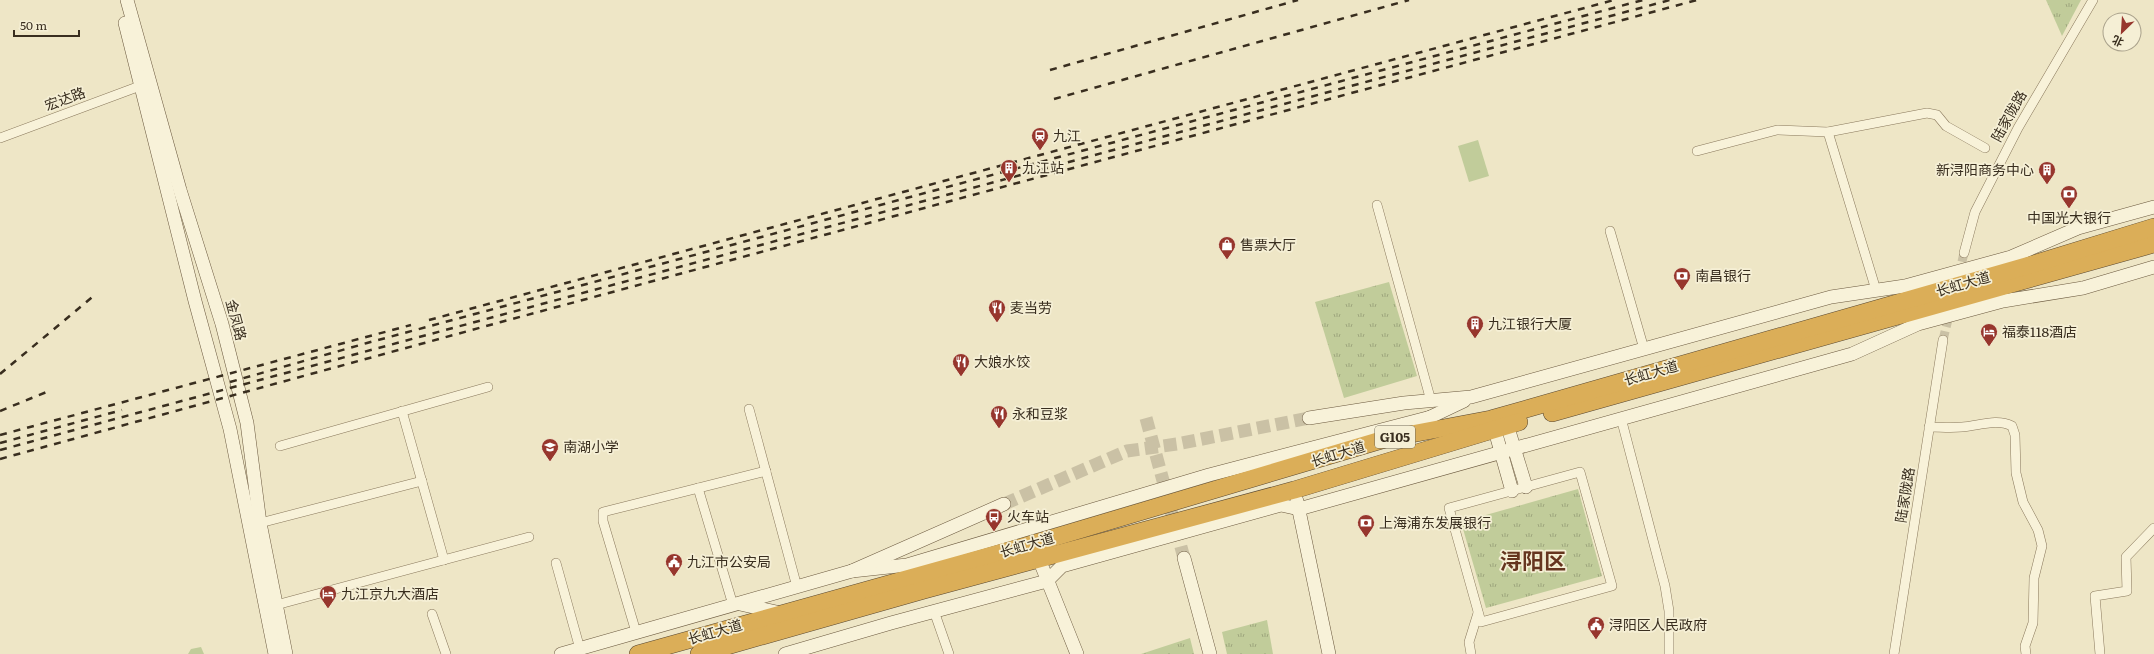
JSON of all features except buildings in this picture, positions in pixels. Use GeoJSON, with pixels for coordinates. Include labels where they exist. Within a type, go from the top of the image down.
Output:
{"type":"FeatureCollection","features":[{"type":"Feature","properties":{"kind":"highway","name":"长虹大道"},"geometry":{"type":"LineString","coordinates":[[699,654],[1039,559],[1294,490],[1499,422],[2154,227]]}},
{"type":"Feature","properties":{"kind":"highway","name":"长虹大道"},"geometry":{"type":"LineString","coordinates":[[638,654],[1047,539],[1385,439],[1499,422],[2154,244]]}},
{"type":"Feature","properties":{"kind":"street"},"geometry":{"type":"LineString","coordinates":[[119,0],[140,86],[230,429],[275,654]]}},
{"type":"Feature","properties":{"kind":"street","name":"金凤路"},"geometry":{"type":"LineString","coordinates":[[127,0],[180,190],[220,318],[243,408],[260,523],[286,654]]}},
{"type":"Feature","properties":{"kind":"street","name":"陆家陇路"},"geometry":{"type":"LineString","coordinates":[[1964,253],[1975,212],[2018,128],[2093,0]]}},
{"type":"Feature","properties":{"kind":"street","name":"宏达路"},"geometry":{"type":"LineString","coordinates":[[0,138],[140,86]]}},
{"type":"Feature","properties":{"kind":"street"},"geometry":{"type":"LineString","coordinates":[[1697,151],[1777,130],[1828,132],[1927,113],[1937,114],[1946,126],[1986,148]]}},
{"type":"Feature","properties":{"kind":"street"},"geometry":{"type":"LineString","coordinates":[[1828,132],[1876,290]]}},
{"type":"Feature","properties":{"kind":"street"},"geometry":{"type":"LineString","coordinates":[[1376,205],[1431,400]]}},
{"type":"Feature","properties":{"kind":"street"},"geometry":{"type":"LineString","coordinates":[[1309,418],[1431,400],[1471,397],[1831,297],[1905,286],[2011,257],[2078,228],[2154,207]]}},
{"type":"Feature","properties":{"kind":"street"},"geometry":{"type":"LineString","coordinates":[[1610,231],[1644,350]]}},
{"type":"Feature","properties":{"kind":"street"},"geometry":{"type":"LineString","coordinates":[[785,654],[934,611],[1047,581],[1062,566],[1281,504],[1299,509],[1852,354],[1918,324],[2003,301],[2083,288],[2154,268]]}},
{"type":"Feature","properties":{"kind":"street","name":"陆家陇路"},"geometry":{"type":"LineString","coordinates":[[1894,654],[1943,340]]}},
{"type":"Feature","properties":{"kind":"street"},"geometry":{"type":"LineString","coordinates":[[280,446],[488,387]]}},
{"type":"Feature","properties":{"kind":"street"},"geometry":{"type":"LineString","coordinates":[[1385,439],[1471,397]]}},
{"type":"Feature","properties":{"kind":"street"},"geometry":{"type":"LineString","coordinates":[[749,409],[797,587]]}},
{"type":"Feature","properties":{"kind":"street"},"geometry":{"type":"LineString","coordinates":[[402,411],[444,560]]}},
{"type":"Feature","properties":{"kind":"street"},"geometry":{"type":"LineString","coordinates":[[852,571],[907,565],[1209,475],[1431,417]]}},
{"type":"Feature","properties":{"kind":"street"},"geometry":{"type":"LineString","coordinates":[[1621,418],[1665,586],[1669,612],[1669,654]]}},
{"type":"Feature","properties":{"kind":"street"},"geometry":{"type":"LineString","coordinates":[[1499,422],[1514,448],[1526,487]]}},
{"type":"Feature","properties":{"kind":"street"},"geometry":{"type":"LineString","coordinates":[[1499,422],[1501,452],[1512,491]]}},
{"type":"Feature","properties":{"kind":"street"},"geometry":{"type":"LineString","coordinates":[[1929,427],[1961,428],[1995,422],[2005,422],[2012,426],[2016,435],[2018,480],[2023,502],[2038,530],[2042,546],[2034,578],[2032,623],[2025,646],[2026,654]]}},
{"type":"Feature","properties":{"kind":"street"},"geometry":{"type":"LineString","coordinates":[[636,632],[603,521],[603,512],[766,471]]}},
{"type":"Feature","properties":{"kind":"street"},"geometry":{"type":"LineString","coordinates":[[1580,472],[1612,586],[1481,622],[1449,508],[1526,487],[1580,472]]}},
{"type":"Feature","properties":{"kind":"street"},"geometry":{"type":"LineString","coordinates":[[260,523],[422,481]]}},
{"type":"Feature","properties":{"kind":"street"},"geometry":{"type":"LineString","coordinates":[[698,488],[736,604]]}},
{"type":"Feature","properties":{"kind":"street"},"geometry":{"type":"LineString","coordinates":[[1294,490],[1329,654]]}},
{"type":"Feature","properties":{"kind":"street"},"geometry":{"type":"LineString","coordinates":[[561,654],[852,571],[1004,504]]}},
{"type":"Feature","properties":{"kind":"street"},"geometry":{"type":"LineString","coordinates":[[2100,654],[2095,596],[2127,591],[2126,557],[2154,528]]}},
{"type":"Feature","properties":{"kind":"street"},"geometry":{"type":"LineString","coordinates":[[276,605],[529,537]]}},
{"type":"Feature","properties":{"kind":"street"},"geometry":{"type":"LineString","coordinates":[[1184,558],[1210,654]]}},
{"type":"Feature","properties":{"kind":"street"},"geometry":{"type":"LineString","coordinates":[[1039,559],[1077,654]]}},
{"type":"Feature","properties":{"kind":"street"},"geometry":{"type":"LineString","coordinates":[[556,563],[580,648]]}},
{"type":"Feature","properties":{"kind":"street"},"geometry":{"type":"LineString","coordinates":[[736,604],[781,613]]}},
{"type":"Feature","properties":{"kind":"street"},"geometry":{"type":"LineString","coordinates":[[934,611],[949,654]]}},
{"type":"Feature","properties":{"kind":"street"},"geometry":{"type":"LineString","coordinates":[[1471,654],[1469,642],[1478,611]]}},
{"type":"Feature","properties":{"kind":"street"},"geometry":{"type":"LineString","coordinates":[[432,614],[446,654]]}},
{"type":"Feature","properties":{"kind":"street"},"geometry":{"type":"LineString","coordinates":[[598,654],[612,639]]}},
{"type":"Feature","properties":{"kind":"green space"},"geometry":{"type":"Polygon","coordinates":[[[2046,0],[2081,0],[2062,36],[2046,0]]]}},
{"type":"Feature","properties":{"kind":"green space"},"geometry":{"type":"Polygon","coordinates":[[[1478,140],[1489,176],[1469,182],[1458,146],[1478,140]]]}},
{"type":"Feature","properties":{"kind":"green space"},"geometry":{"type":"Polygon","coordinates":[[[1389,282],[1417,376],[1344,398],[1315,302],[1389,282]]]}},
{"type":"Feature","properties":{"kind":"green space"},"geometry":{"type":"Polygon","coordinates":[[[1578,489],[1602,576],[1486,608],[1461,522],[1578,489]]]}},
{"type":"Feature","properties":{"kind":"green space"},"geometry":{"type":"Polygon","coordinates":[[[1267,620],[1273,654],[1227,654],[1222,632],[1267,620]]]}},
{"type":"Feature","properties":{"kind":"green space"},"geometry":{"type":"Polygon","coordinates":[[[1190,638],[1194,654],[1141,654],[1190,638]]]}},
{"type":"Feature","properties":{"kind":"green space"},"geometry":{"type":"Polygon","coordinates":[[[201,647],[204,654],[188,654],[191,649],[201,647]]]}},
{"type":"Feature","properties":{"kind":"tunnel"},"geometry":{"type":"LineString","coordinates":[[1959,275],[1964,253]]}},
{"type":"Feature","properties":{"kind":"tunnel"},"geometry":{"type":"LineString","coordinates":[[1943,340],[1950,311]]}},
{"type":"Feature","properties":{"kind":"tunnel"},"geometry":{"type":"LineString","coordinates":[[1146,418],[1184,558]]}},
{"type":"Feature","properties":{"kind":"tunnel"},"geometry":{"type":"LineString","coordinates":[[1004,504],[1127,451],[1177,444],[1309,418]]}},
{"type":"Feature","properties":{"kind":"railway"},"geometry":{"type":"LineString","coordinates":[[1050,70],[1298,0]]}},
{"type":"Feature","properties":{"kind":"railway"},"geometry":{"type":"LineString","coordinates":[[1054,99],[1409,0]]}},
{"type":"Feature","properties":{"kind":"railway"},"geometry":{"type":"LineString","coordinates":[[429,320],[1614,0]]}},
{"type":"Feature","properties":{"kind":"railway"},"geometry":{"type":"LineString","coordinates":[[230,382],[367,343],[1643,0]]}},
{"type":"Feature","properties":{"kind":"railway"},"geometry":{"type":"LineString","coordinates":[[0,450],[1670,0]]}},
{"type":"Feature","properties":{"kind":"railway"},"geometry":{"type":"LineString","coordinates":[[0,459],[501,322],[1697,0]]}},
{"type":"Feature","properties":{"kind":"railway"},"geometry":{"type":"LineString","coordinates":[[0,374],[96,294]]}},
{"type":"Feature","properties":{"kind":"railway"},"geometry":{"type":"LineString","coordinates":[[0,435],[411,325]]}},
{"type":"Feature","properties":{"kind":"railway"},"geometry":{"type":"LineString","coordinates":[[0,411],[49,391]]}},
{"type":"Feature","properties":{"kind":"railway"},"geometry":{"type":"LineString","coordinates":[[0,443],[122,410]]}},
{"type":"Feature","properties":{"kind":"place","name":"九江"},"geometry":{"type":"Point","coordinates":[1040,151]}},
{"type":"Feature","properties":{"kind":"place","name":"九江站"},"geometry":{"type":"Point","coordinates":[1009,183]}},
{"type":"Feature","properties":{"kind":"place","name":"新浔阳商务中心"},"geometry":{"type":"Point","coordinates":[2047,185]}},
{"type":"Feature","properties":{"kind":"place","name":"中国光大银行"},"geometry":{"type":"Point","coordinates":[2069,209]}},
{"type":"Feature","properties":{"kind":"place","name":"售票大厅"},"geometry":{"type":"Point","coordinates":[1227,260]}},
{"type":"Feature","properties":{"kind":"place","name":"南昌银行"},"geometry":{"type":"Point","coordinates":[1682,291]}},
{"type":"Feature","properties":{"kind":"place","name":"麦当劳"},"geometry":{"type":"Point","coordinates":[997,323]}},
{"type":"Feature","properties":{"kind":"place","name":"九江银行大厦"},"geometry":{"type":"Point","coordinates":[1475,339]}},
{"type":"Feature","properties":{"kind":"place","name":"福泰118酒店"},"geometry":{"type":"Point","coordinates":[1989,347]}},
{"type":"Feature","properties":{"kind":"place","name":"大娘水饺"},"geometry":{"type":"Point","coordinates":[961,377]}},
{"type":"Feature","properties":{"kind":"place","name":"永和豆浆"},"geometry":{"type":"Point","coordinates":[999,429]}},
{"type":"Feature","properties":{"kind":"place","name":"南湖小学"},"geometry":{"type":"Point","coordinates":[550,462]}},
{"type":"Feature","properties":{"kind":"place","name":"火车站"},"geometry":{"type":"Point","coordinates":[994,532]}},
{"type":"Feature","properties":{"kind":"place","name":"上海浦东发展银行"},"geometry":{"type":"Point","coordinates":[1366,538]}},
{"type":"Feature","properties":{"kind":"place","name":"九江市公安局"},"geometry":{"type":"Point","coordinates":[674,577]}},
{"type":"Feature","properties":{"kind":"place","name":"九江京九大酒店"},"geometry":{"type":"Point","coordinates":[328,609]}},
{"type":"Feature","properties":{"kind":"place","name":"浔阳区人民政府"},"geometry":{"type":"Point","coordinates":[1596,640]}},
{"type":"Feature","properties":{"kind":"district","name":"浔阳区"},"geometry":{"type":"Point","coordinates":[1533,561]}}]}
